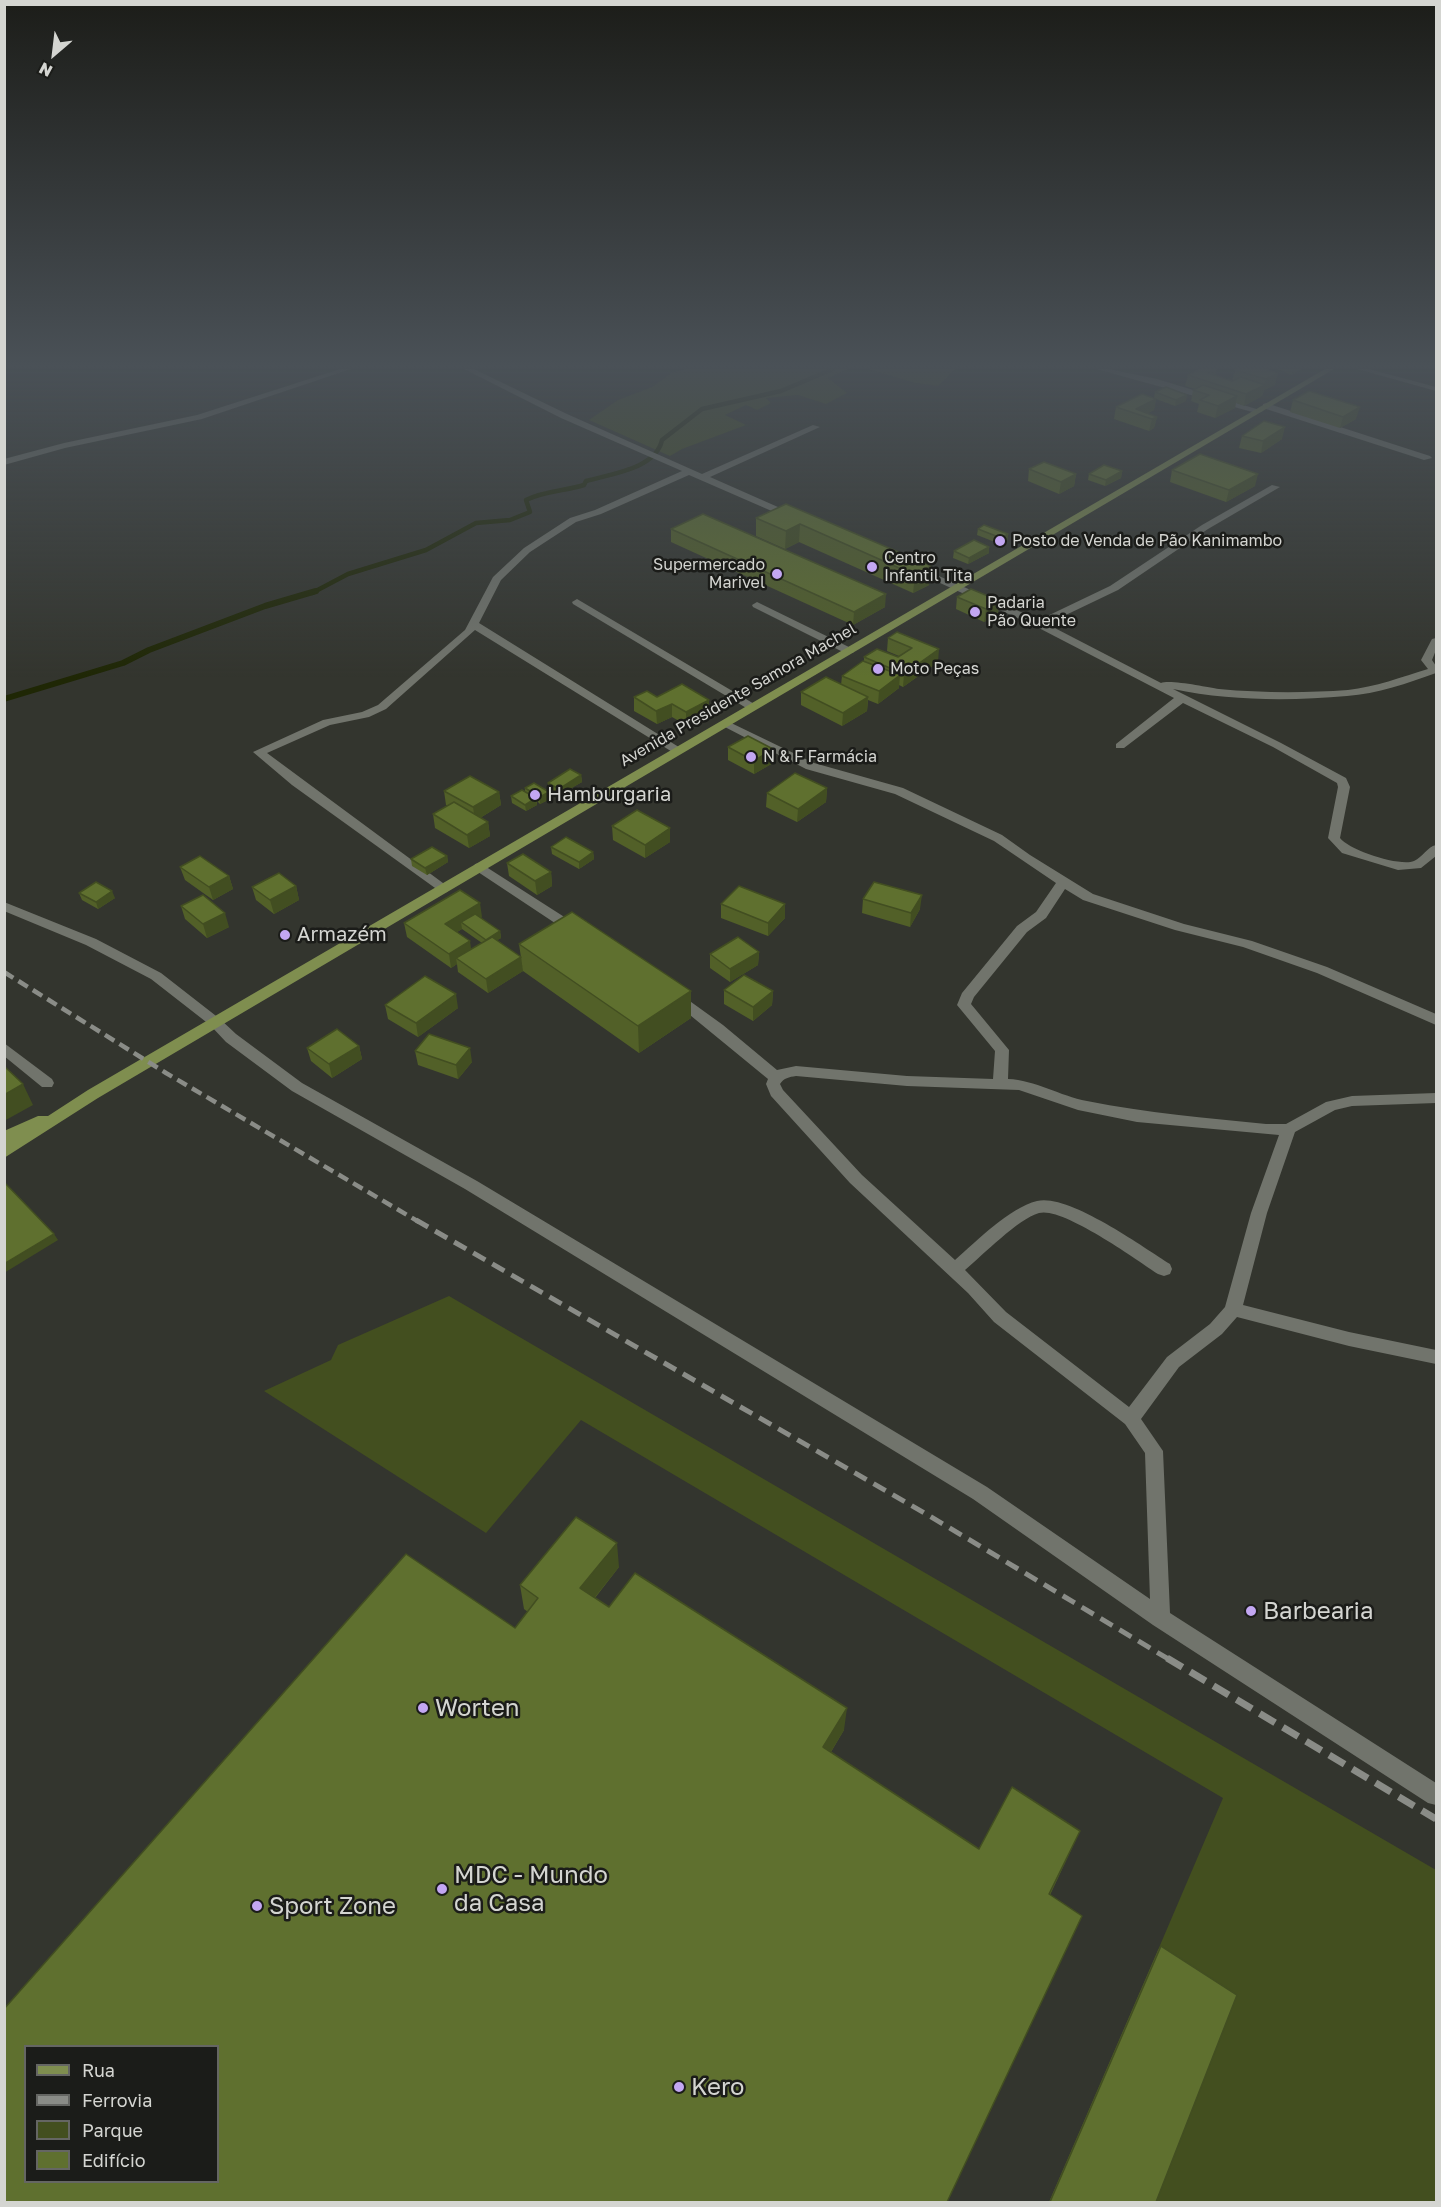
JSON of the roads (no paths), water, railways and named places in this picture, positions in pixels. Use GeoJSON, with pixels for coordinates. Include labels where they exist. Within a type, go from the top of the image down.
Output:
{"type":"FeatureCollection","features":[{"type":"Feature","properties":{"kind":"main road","name":"Avenida Presidente Samora Machel"},"geometry":{"type":"LineString","coordinates":[[4,1152],[70,1108],[188,1038],[1154,472]]}},
{"type":"Feature","properties":{"kind":"main road","name":"Avenida Presidente Samora Machel"},"geometry":{"type":"LineString","coordinates":[[4,1138],[70,1108]]}},
{"type":"Feature","properties":{"kind":"street"},"geometry":{"type":"LineString","coordinates":[[442,889],[296,782],[259,752],[327,722],[365,715],[376,710],[393,698],[474,625],[485,598],[497,579],[527,550],[573,520],[598,512],[688,472]]}},
{"type":"Feature","properties":{"kind":"street"},"geometry":{"type":"LineString","coordinates":[[692,472],[805,522]]}},
{"type":"Feature","properties":{"kind":"street"},"geometry":{"type":"LineString","coordinates":[[702,477],[713,472]]}},
{"type":"Feature","properties":{"kind":"street"},"geometry":{"type":"LineString","coordinates":[[1039,624],[1114,588],[1204,527],[1275,487]]}},
{"type":"Feature","properties":{"kind":"street"},"geometry":{"type":"LineString","coordinates":[[903,564],[1039,624],[1277,745],[1342,781],[1344,787],[1334,838],[1346,850],[1412,867],[1437,849]]}},
{"type":"Feature","properties":{"kind":"street"},"geometry":{"type":"LineString","coordinates":[[577,602],[752,707]]}},
{"type":"Feature","properties":{"kind":"street"},"geometry":{"type":"LineString","coordinates":[[757,605],[849,651]]}},
{"type":"Feature","properties":{"kind":"street"},"geometry":{"type":"LineString","coordinates":[[474,625],[678,751]]}},
{"type":"Feature","properties":{"kind":"street"},"geometry":{"type":"LineString","coordinates":[[1148,680],[1189,689],[1250,695],[1349,693],[1399,682],[1435,670],[1426,660],[1437,641]]}},
{"type":"Feature","properties":{"kind":"street"},"geometry":{"type":"LineString","coordinates":[[1120,746],[1182,698]]}},
{"type":"Feature","properties":{"kind":"street"},"geometry":{"type":"LineString","coordinates":[[725,723],[810,766],[899,791],[998,837],[1025,858],[1088,897],[1180,927],[1247,944],[1322,970],[1437,1020]]}},
{"type":"Feature","properties":{"kind":"street"},"geometry":{"type":"LineString","coordinates":[[480,867],[588,939]]}},
{"type":"Feature","properties":{"kind":"street"},"geometry":{"type":"LineString","coordinates":[[1000,1084],[1002,1050],[964,1005],[967,996],[1022,929],[1041,915],[1063,882]]}},
{"type":"Feature","properties":{"kind":"street"},"geometry":{"type":"LineString","coordinates":[[4,906],[91,942],[156,976],[216,1022],[231,1038],[317,1100],[471,1185],[980,1493],[1160,1618],[1437,1795]]}},
{"type":"Feature","properties":{"kind":"street"},"geometry":{"type":"LineString","coordinates":[[661,987],[718,1028],[776,1077]]}},
{"type":"Feature","properties":{"kind":"street"},"geometry":{"type":"LineString","coordinates":[[4,1048],[48,1083]]}},
{"type":"Feature","properties":{"kind":"street"},"geometry":{"type":"LineString","coordinates":[[1160,1618],[1154,1451],[1131,1419],[1016,1332],[954,1270],[856,1179],[776,1092],[773,1084],[776,1077],[784,1072],[795,1071],[907,1081],[1020,1085],[1078,1105],[1137,1117],[1266,1130],[1289,1129],[1331,1106],[1352,1101],[1437,1098]]}},
{"type":"Feature","properties":{"kind":"street"},"geometry":{"type":"LineString","coordinates":[[1131,1419],[1167,1369],[1180,1355],[1228,1318],[1233,1309],[1259,1213],[1289,1129]]}},
{"type":"Feature","properties":{"kind":"street"},"geometry":{"type":"LineString","coordinates":[[954,1270],[1025,1213],[1040,1206],[1056,1208],[1078,1216],[1164,1269]]}},
{"type":"Feature","properties":{"kind":"street"},"geometry":{"type":"LineString","coordinates":[[1233,1309],[1349,1340],[1437,1357]]}},
{"type":"Feature","properties":{"kind":"waterway"},"geometry":{"type":"LineString","coordinates":[[316,591],[348,574],[426,550],[476,523],[510,520],[530,512],[526,500],[533,497],[584,485],[586,481],[622,472]]}},
{"type":"Feature","properties":{"kind":"waterway"},"geometry":{"type":"LineString","coordinates":[[4,699],[123,663],[149,650],[265,606],[316,591]]}},
{"type":"Feature","properties":{"kind":"railway"},"geometry":{"type":"LineString","coordinates":[[4,972],[166,1073],[419,1222]]}},
{"type":"Feature","properties":{"kind":"railway"},"geometry":{"type":"LineString","coordinates":[[416,1220],[928,1515],[1170,1660]]}},
{"type":"Feature","properties":{"kind":"railway"},"geometry":{"type":"LineString","coordinates":[[1167,1658],[1436,1819]]}},
{"type":"Feature","properties":{"kind":"place","name":"Posto de Venda de Pão Kanimambo"},"geometry":{"type":"Point","coordinates":[1000,541]}},
{"type":"Feature","properties":{"kind":"place","name":"Centro Infantil Tita"},"geometry":{"type":"Point","coordinates":[872,567]}},
{"type":"Feature","properties":{"kind":"place","name":"Supermercado Marivel"},"geometry":{"type":"Point","coordinates":[777,574]}},
{"type":"Feature","properties":{"kind":"place","name":"Padaria Pão Quente"},"geometry":{"type":"Point","coordinates":[975,612]}},
{"type":"Feature","properties":{"kind":"place","name":"Moto Peças"},"geometry":{"type":"Point","coordinates":[878,669]}},
{"type":"Feature","properties":{"kind":"place","name":"N & F Farmácia"},"geometry":{"type":"Point","coordinates":[751,757]}},
{"type":"Feature","properties":{"kind":"place","name":"Hamburgaria"},"geometry":{"type":"Point","coordinates":[535,795]}},
{"type":"Feature","properties":{"kind":"place","name":"Armazém"},"geometry":{"type":"Point","coordinates":[285,935]}},
{"type":"Feature","properties":{"kind":"place","name":"Barbearia"},"geometry":{"type":"Point","coordinates":[1251,1611]}},
{"type":"Feature","properties":{"kind":"place","name":"Worten"},"geometry":{"type":"Point","coordinates":[423,1708]}},
{"type":"Feature","properties":{"kind":"place","name":"MDC - Mundo da Casa"},"geometry":{"type":"Point","coordinates":[442,1889]}},
{"type":"Feature","properties":{"kind":"place","name":"Sport Zone"},"geometry":{"type":"Point","coordinates":[257,1906]}},
{"type":"Feature","properties":{"kind":"place","name":"Kero"},"geometry":{"type":"Point","coordinates":[679,2087]}}]}
